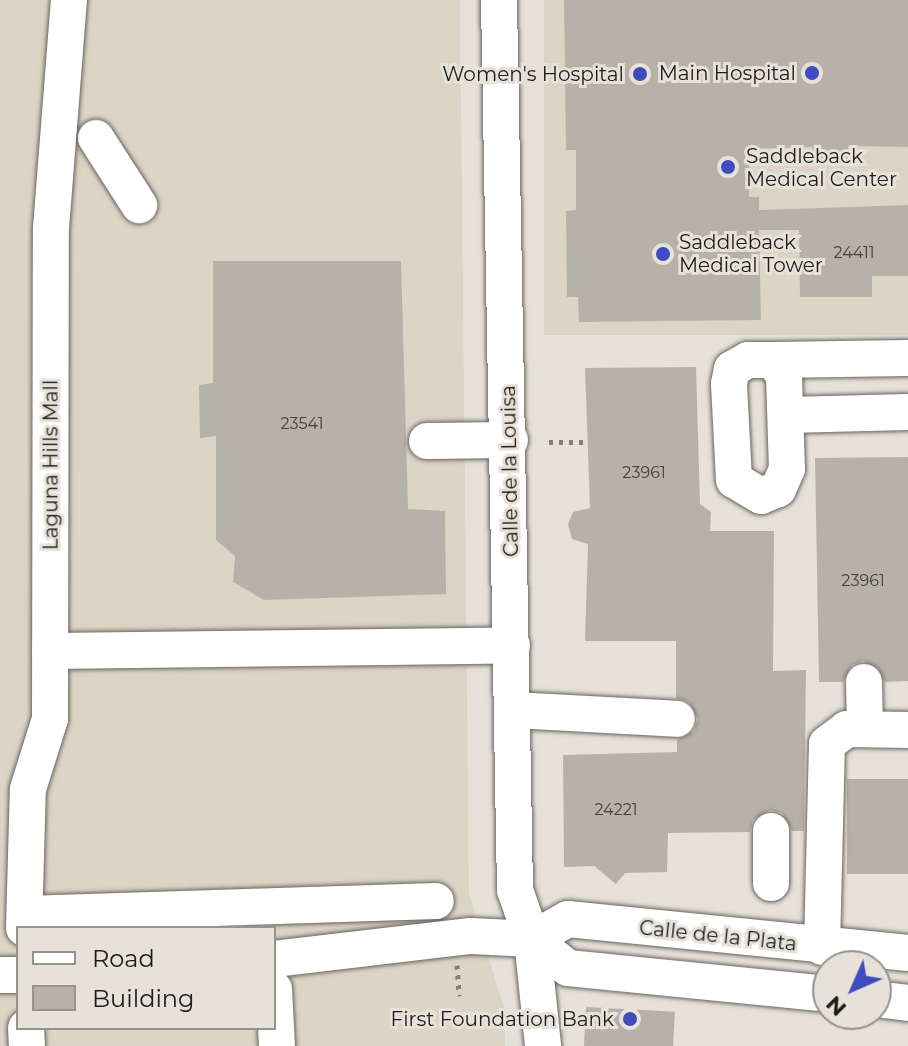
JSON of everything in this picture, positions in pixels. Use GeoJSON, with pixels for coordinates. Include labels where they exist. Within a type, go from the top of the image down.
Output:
{"type":"FeatureCollection","features":[{"type":"Feature","properties":{"kind":"street","name":"Laguna Hills Mall"},"geometry":{"type":"LineString","coordinates":[[24,921],[28,789],[50,719],[51,228],[69,0]]}},
{"type":"Feature","properties":{"kind":"street","name":"Calle de la Louisa"},"geometry":{"type":"LineString","coordinates":[[499,0],[510,440],[515,899],[532,939]]}},
{"type":"Feature","properties":{"kind":"street"},"geometry":{"type":"LineString","coordinates":[[96,138],[139,205]]}},
{"type":"Feature","properties":{"kind":"street"},"geometry":{"type":"LineString","coordinates":[[773,360],[784,376],[787,415],[784,481],[770,493],[748,493],[734,480],[730,376],[740,362],[773,360],[908,358]]}},
{"type":"Feature","properties":{"kind":"street"},"geometry":{"type":"LineString","coordinates":[[787,415],[908,412]]}},
{"type":"Feature","properties":{"kind":"street"},"geometry":{"type":"LineString","coordinates":[[427,441],[510,440]]}},
{"type":"Feature","properties":{"kind":"street"},"geometry":{"type":"LineString","coordinates":[[50,651],[512,645]]}},
{"type":"Feature","properties":{"kind":"street"},"geometry":{"type":"LineString","coordinates":[[853,682],[856,729]]}},
{"type":"Feature","properties":{"kind":"street"},"geometry":{"type":"LineString","coordinates":[[513,710],[677,719]]}},
{"type":"Feature","properties":{"kind":"street"},"geometry":{"type":"LineString","coordinates":[[822,947],[822,764],[827,744],[856,729],[908,730]]}},
{"type":"Feature","properties":{"kind":"street"},"geometry":{"type":"LineString","coordinates":[[771,831],[771,883]]}},
{"type":"Feature","properties":{"kind":"street"},"geometry":{"type":"LineString","coordinates":[[24,921],[436,901]]}},
{"type":"Feature","properties":{"kind":"street","name":"Calle de la Plata"},"geometry":{"type":"LineString","coordinates":[[532,939],[568,919],[822,947],[908,953]]}},
{"type":"Feature","properties":{"kind":"street"},"geometry":{"type":"LineString","coordinates":[[276,959],[471,936],[532,939],[568,968],[812,992]]}},
{"type":"Feature","properties":{"kind":"street"},"geometry":{"type":"LineString","coordinates":[[532,939],[543,1046]]}},
{"type":"Feature","properties":{"kind":"path"},"geometry":{"type":"LineString","coordinates":[[549,442],[587,442]]}},
{"type":"Feature","properties":{"kind":"path"},"geometry":{"type":"LineString","coordinates":[[459,996],[461,959]]}},
{"type":"Feature","properties":{"kind":"shaded area"},"geometry":{"type":"Polygon","coordinates":[[[0,0],[460,0],[469,894],[505,1011],[505,1046],[0,1046],[0,0]]]}},
{"type":"Feature","properties":{"kind":"shaded area","name":"Saddleback Medical Center"},"geometry":{"type":"Polygon","coordinates":[[[544,0],[908,0],[908,335],[544,335],[544,0]]]}},
{"type":"Feature","properties":{"kind":"building","name":"Saddleback Medical Center"},"geometry":{"type":"Polygon","coordinates":[[[564,0],[908,0],[908,147],[848,146],[848,161],[814,162],[812,147],[749,149],[749,197],[759,197],[759,210],[908,205],[908,276],[872,276],[872,297],[800,297],[799,230],[759,230],[761,320],[579,322],[578,297],[567,297],[566,211],[576,210],[576,150],[566,150],[564,0]]]}},
{"type":"Feature","properties":{"kind":"building"},"geometry":{"type":"Polygon","coordinates":[[[213,261],[401,261],[408,509],[445,511],[446,594],[264,600],[233,582],[235,556],[216,540],[216,436],[200,438],[199,385],[213,383],[213,261]]]}},
{"type":"Feature","properties":{"kind":"building"},"geometry":{"type":"Polygon","coordinates":[[[696,367],[700,504],[711,512],[710,531],[774,531],[773,671],[806,670],[804,831],[792,831],[782,813],[770,810],[753,820],[750,832],[668,833],[667,872],[625,873],[616,884],[594,866],[564,867],[563,755],[677,752],[677,740],[694,731],[698,719],[689,702],[676,698],[676,641],[585,641],[588,544],[572,539],[568,524],[573,512],[590,508],[585,368],[696,367]]]}},
{"type":"Feature","properties":{"kind":"building"},"geometry":{"type":"Polygon","coordinates":[[[908,457],[908,681],[885,682],[864,661],[852,665],[843,682],[819,682],[815,458],[908,457]]]}},
{"type":"Feature","properties":{"kind":"building"},"geometry":{"type":"Polygon","coordinates":[[[847,779],[908,779],[908,874],[847,874],[847,779]]]}},
{"type":"Feature","properties":{"kind":"building","name":"First Foundation Bank"},"geometry":{"type":"Polygon","coordinates":[[[586,1007],[675,1012],[673,1046],[584,1046],[586,1007]]]}},
{"type":"Feature","properties":{"kind":"place","name":"Main Hospital"},"geometry":{"type":"Point","coordinates":[812,73]}},
{"type":"Feature","properties":{"kind":"place","name":"Women's Hospital"},"geometry":{"type":"Point","coordinates":[640,74]}},
{"type":"Feature","properties":{"kind":"place","name":"Saddleback Medical Center"},"geometry":{"type":"Point","coordinates":[728,167]}},
{"type":"Feature","properties":{"kind":"place","name":"Saddleback Medical Tower"},"geometry":{"type":"Point","coordinates":[663,254]}},
{"type":"Feature","properties":{"kind":"place","name":"First Foundation Bank"},"geometry":{"type":"Point","coordinates":[630,1019]}}]}
